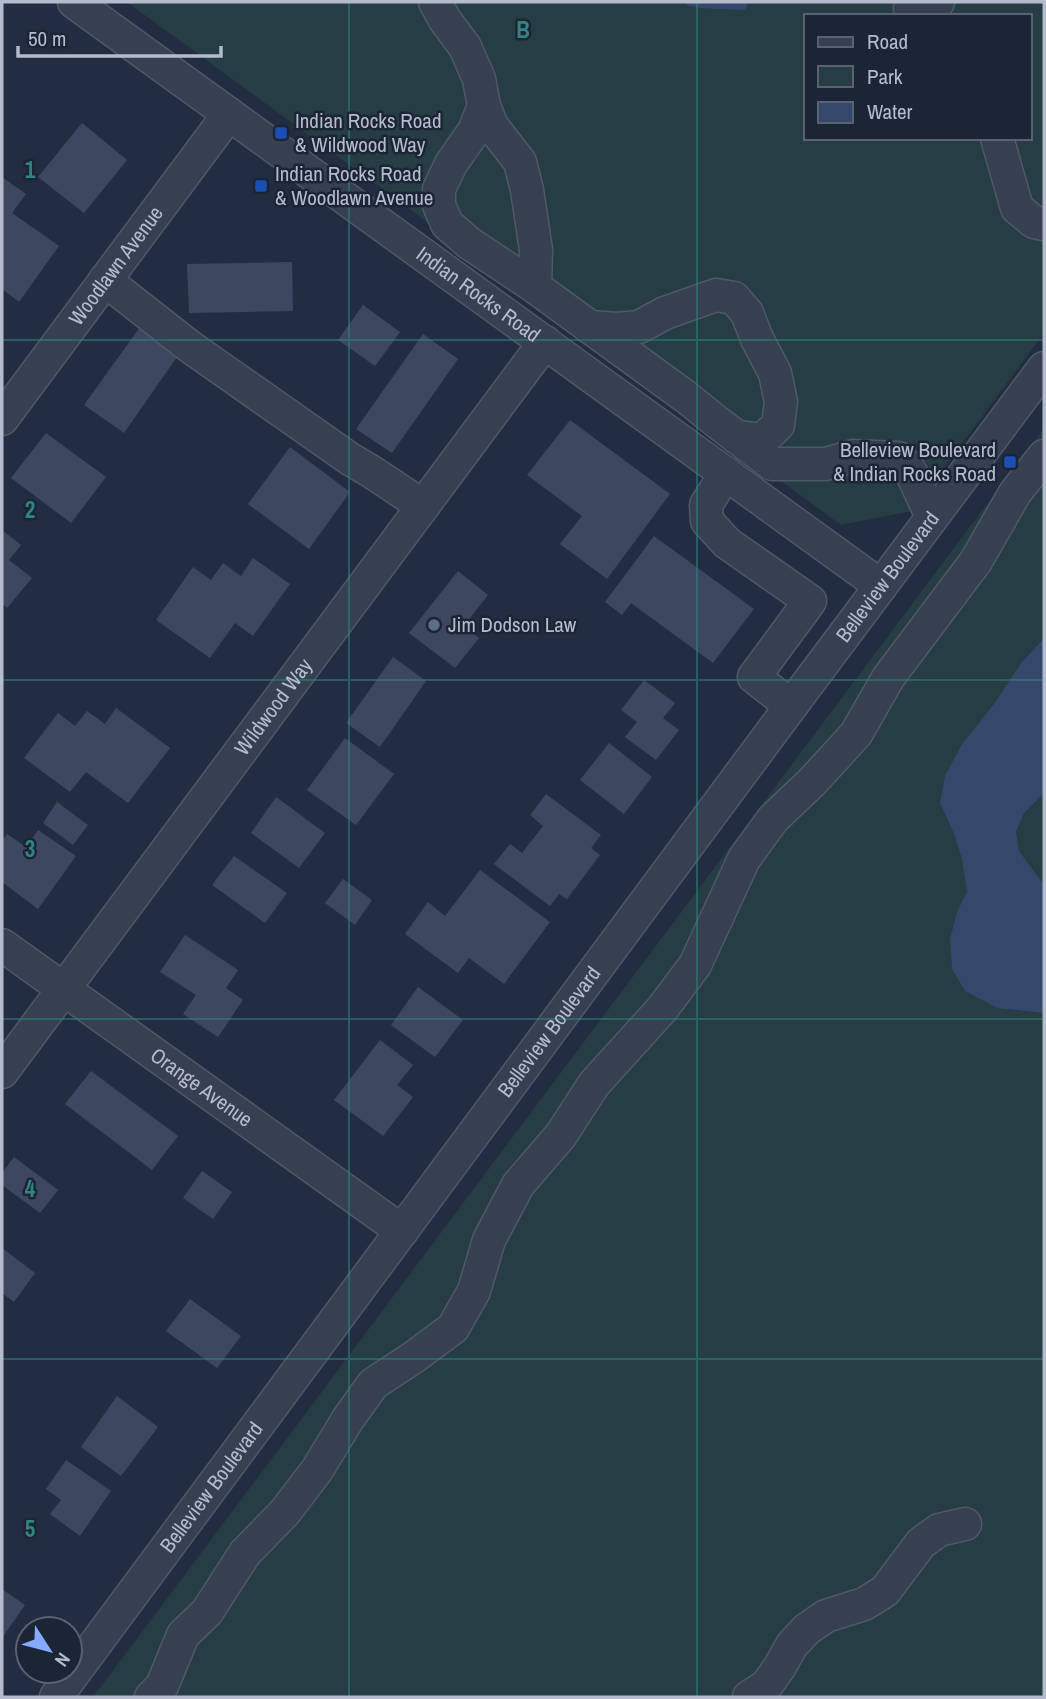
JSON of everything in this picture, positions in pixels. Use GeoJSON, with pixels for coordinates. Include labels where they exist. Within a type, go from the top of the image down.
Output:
{"type":"FeatureCollection","features":[{"type":"Feature","properties":{"kind":"street","name":"Indian Rocks Road"},"geometry":{"type":"LineString","coordinates":[[74,2],[881,586]]}},
{"type":"Feature","properties":{"kind":"street"},"geometry":{"type":"LineString","coordinates":[[435,2],[465,47],[479,79],[484,106],[492,126],[520,162],[536,250],[535,287]]}},
{"type":"Feature","properties":{"kind":"street"},"geometry":{"type":"LineString","coordinates":[[484,106],[474,131],[451,164],[439,189],[439,205],[447,224],[469,243],[535,287],[686,397],[772,464],[826,464],[853,456],[898,458],[914,478],[932,517]]}},
{"type":"Feature","properties":{"kind":"street","name":"Woodlawn Avenue"},"geometry":{"type":"LineString","coordinates":[[2,419],[229,114]]}},
{"type":"Feature","properties":{"kind":"street"},"geometry":{"type":"LineString","coordinates":[[998,140],[1017,208],[1034,222],[1044,224]]}},
{"type":"Feature","properties":{"kind":"street"},"geometry":{"type":"LineString","coordinates":[[105,281],[189,346],[350,459],[423,506]]}},
{"type":"Feature","properties":{"kind":"street"},"geometry":{"type":"LineString","coordinates":[[590,327],[639,327],[665,313],[716,295],[734,298],[747,313],[775,373],[781,402],[778,425],[762,440],[736,437]]}},
{"type":"Feature","properties":{"kind":"street","name":"Wildwood Way"},"geometry":{"type":"LineString","coordinates":[[2,1072],[545,342]]}},
{"type":"Feature","properties":{"kind":"street","name":"Belleview Boulevard"},"geometry":{"type":"LineString","coordinates":[[56,1697],[1044,368]]}},
{"type":"Feature","properties":{"kind":"street"},"geometry":{"type":"LineString","coordinates":[[151,1697],[162,1686],[183,1635],[207,1612],[245,1553],[285,1511],[317,1470],[373,1384],[453,1328],[474,1291],[489,1240],[518,1185],[561,1135],[594,1084],[662,1009],[695,965],[744,859],[773,819],[856,734],[888,678],[976,561],[1015,493],[1044,456]]}},
{"type":"Feature","properties":{"kind":"street"},"geometry":{"type":"LineString","coordinates":[[726,473],[706,505],[707,522],[727,543],[810,601],[754,677],[791,706]]}},
{"type":"Feature","properties":{"kind":"street","name":"Orange Avenue"},"geometry":{"type":"LineString","coordinates":[[2,946],[402,1231]]}},
{"type":"Feature","properties":{"kind":"street"},"geometry":{"type":"LineString","coordinates":[[749,1697],[766,1686],[792,1645],[807,1629],[826,1616],[864,1604],[885,1591],[921,1543],[939,1530],[965,1524]]}},
{"type":"Feature","properties":{"kind":"green space"},"geometry":{"type":"Polygon","coordinates":[[[127,2],[1044,2],[1044,333],[912,511],[841,525],[127,2]]]}},
{"type":"Feature","properties":{"kind":"green space"},"geometry":{"type":"Polygon","coordinates":[[[1044,428],[1044,1697],[93,1697],[1044,428]]]}},
{"type":"Feature","properties":{"kind":"water"},"geometry":{"type":"Polygon","coordinates":[[[1044,638],[1044,793],[1024,813],[1016,832],[1019,851],[1044,885],[1044,1013],[997,1008],[965,991],[952,969],[950,939],[957,912],[967,892],[962,859],[940,803],[945,776],[962,744],[994,704],[1022,662],[1044,638]]]}},
{"type":"Feature","properties":{"kind":"building"},"geometry":{"type":"Polygon","coordinates":[[[82,123],[127,160],[84,213],[38,177],[82,123]]]}},
{"type":"Feature","properties":{"kind":"building"},"geometry":{"type":"Polygon","coordinates":[[[2,177],[26,194],[12,213],[59,246],[19,302],[2,289],[2,177]]]}},
{"type":"Feature","properties":{"kind":"building"},"geometry":{"type":"Polygon","coordinates":[[[292,262],[293,311],[189,313],[187,264],[292,262]]]}},
{"type":"Feature","properties":{"kind":"building"},"geometry":{"type":"Polygon","coordinates":[[[363,305],[400,332],[375,366],[338,340],[363,305]]]}},
{"type":"Feature","properties":{"kind":"building"},"geometry":{"type":"Polygon","coordinates":[[[140,327],[179,354],[124,433],[84,405],[140,327]]]}},
{"type":"Feature","properties":{"kind":"building"},"geometry":{"type":"Polygon","coordinates":[[[423,334],[458,359],[392,453],[356,429],[423,334]]]}},
{"type":"Feature","properties":{"kind":"building"},"geometry":{"type":"Polygon","coordinates":[[[570,420],[670,494],[607,579],[560,544],[582,516],[527,475],[570,420]]]}},
{"type":"Feature","properties":{"kind":"building"},"geometry":{"type":"Polygon","coordinates":[[[46,433],[106,477],[71,523],[11,478],[46,433]]]}},
{"type":"Feature","properties":{"kind":"building"},"geometry":{"type":"Polygon","coordinates":[[[290,447],[350,492],[309,549],[248,504],[290,447]]]}},
{"type":"Feature","properties":{"kind":"building"},"geometry":{"type":"Polygon","coordinates":[[[2,530],[21,545],[9,560],[32,578],[7,608],[2,604],[2,530]]]}},
{"type":"Feature","properties":{"kind":"building"},"geometry":{"type":"Polygon","coordinates":[[[654,536],[754,609],[713,663],[631,603],[622,615],[605,602],[654,536]]]}},
{"type":"Feature","properties":{"kind":"building"},"geometry":{"type":"Polygon","coordinates":[[[253,558],[290,584],[253,636],[235,623],[210,658],[156,620],[193,567],[211,580],[223,563],[241,576],[253,558]]]}},
{"type":"Feature","properties":{"kind":"building"},"geometry":{"type":"Polygon","coordinates":[[[458,571],[488,595],[464,626],[479,638],[455,668],[409,633],[458,571]]]}},
{"type":"Feature","properties":{"kind":"building"},"geometry":{"type":"Polygon","coordinates":[[[393,657],[426,681],[380,747],[346,723],[393,657]]]}},
{"type":"Feature","properties":{"kind":"building"},"geometry":{"type":"Polygon","coordinates":[[[644,680],[675,703],[663,718],[679,730],[656,760],[625,737],[637,722],[621,710],[644,680]]]}},
{"type":"Feature","properties":{"kind":"building"},"geometry":{"type":"Polygon","coordinates":[[[116,708],[170,748],[128,803],[86,772],[70,792],[24,758],[58,713],[75,726],[87,711],[105,724],[116,708]]]}},
{"type":"Feature","properties":{"kind":"building"},"geometry":{"type":"Polygon","coordinates":[[[345,738],[394,774],[356,825],[307,790],[345,738]]]}},
{"type":"Feature","properties":{"kind":"building"},"geometry":{"type":"Polygon","coordinates":[[[609,743],[652,777],[624,814],[580,780],[609,743]]]}},
{"type":"Feature","properties":{"kind":"building"},"geometry":{"type":"Polygon","coordinates":[[[546,794],[601,835],[591,848],[600,855],[567,899],[559,894],[550,906],[494,864],[510,844],[522,853],[543,826],[530,815],[546,794]]]}},
{"type":"Feature","properties":{"kind":"building"},"geometry":{"type":"Polygon","coordinates":[[[276,797],[325,833],[299,868],[251,833],[276,797]]]}},
{"type":"Feature","properties":{"kind":"building"},"geometry":{"type":"Polygon","coordinates":[[[57,802],[88,825],[73,845],[43,823],[57,802]]]}},
{"type":"Feature","properties":{"kind":"building"},"geometry":{"type":"Polygon","coordinates":[[[38,830],[76,856],[38,909],[2,882],[2,841],[7,834],[26,847],[38,830]]]}},
{"type":"Feature","properties":{"kind":"building"},"geometry":{"type":"Polygon","coordinates":[[[234,856],[287,893],[265,923],[212,885],[234,856]]]}},
{"type":"Feature","properties":{"kind":"building"},"geometry":{"type":"Polygon","coordinates":[[[480,870],[550,922],[504,984],[469,958],[458,973],[405,934],[428,902],[445,916],[480,870]]]}},
{"type":"Feature","properties":{"kind":"building"},"geometry":{"type":"Polygon","coordinates":[[[343,879],[372,900],[355,925],[325,903],[343,879]]]}},
{"type":"Feature","properties":{"kind":"building"},"geometry":{"type":"Polygon","coordinates":[[[185,935],[238,970],[226,988],[243,1000],[218,1037],[183,1014],[196,995],[160,972],[185,935]]]}},
{"type":"Feature","properties":{"kind":"building"},"geometry":{"type":"Polygon","coordinates":[[[418,987],[463,1020],[435,1057],[391,1025],[418,987]]]}},
{"type":"Feature","properties":{"kind":"building"},"geometry":{"type":"Polygon","coordinates":[[[380,1040],[413,1065],[397,1085],[413,1097],[383,1136],[334,1100],[380,1040]]]}},
{"type":"Feature","properties":{"kind":"building"},"geometry":{"type":"Polygon","coordinates":[[[91,1071],[178,1136],[152,1170],[65,1104],[91,1071]]]}},
{"type":"Feature","properties":{"kind":"building"},"geometry":{"type":"Polygon","coordinates":[[[14,1157],[58,1190],[40,1213],[2,1185],[2,1173],[14,1157]]]}},
{"type":"Feature","properties":{"kind":"building"},"geometry":{"type":"Polygon","coordinates":[[[202,1171],[232,1192],[213,1219],[183,1198],[202,1171]]]}},
{"type":"Feature","properties":{"kind":"building"},"geometry":{"type":"Polygon","coordinates":[[[2,1248],[35,1273],[14,1302],[2,1293],[2,1248]]]}},
{"type":"Feature","properties":{"kind":"building"},"geometry":{"type":"Polygon","coordinates":[[[190,1299],[241,1336],[217,1368],[166,1331],[190,1299]]]}},
{"type":"Feature","properties":{"kind":"building"},"geometry":{"type":"Polygon","coordinates":[[[117,1396],[158,1427],[121,1476],[81,1447],[117,1396]]]}},
{"type":"Feature","properties":{"kind":"building"},"geometry":{"type":"Polygon","coordinates":[[[66,1460],[111,1491],[80,1536],[50,1514],[61,1500],[46,1489],[66,1460]]]}},
{"type":"Feature","properties":{"kind":"building"},"geometry":{"type":"Polygon","coordinates":[[[2,1589],[25,1605],[18,1615],[14,1615],[14,1621],[2,1638],[2,1589]]]}},
{"type":"Feature","properties":{"kind":"waterway"},"geometry":{"type":"LineString","coordinates":[[690,2],[743,6],[744,2]]}},
{"type":"Feature","properties":{"kind":"place","name":"Indian Rocks Road & Wildwood Way"},"geometry":{"type":"Point","coordinates":[281,133]}},
{"type":"Feature","properties":{"kind":"place","name":"Indian Rocks Road & Woodlawn Avenue"},"geometry":{"type":"Point","coordinates":[261,186]}},
{"type":"Feature","properties":{"kind":"place","name":"Belleview Boulevard & Indian Rocks Road"},"geometry":{"type":"Point","coordinates":[1010,462]}},
{"type":"Feature","properties":{"kind":"place","name":"Jim Dodson Law"},"geometry":{"type":"Point","coordinates":[434,625]}}]}
